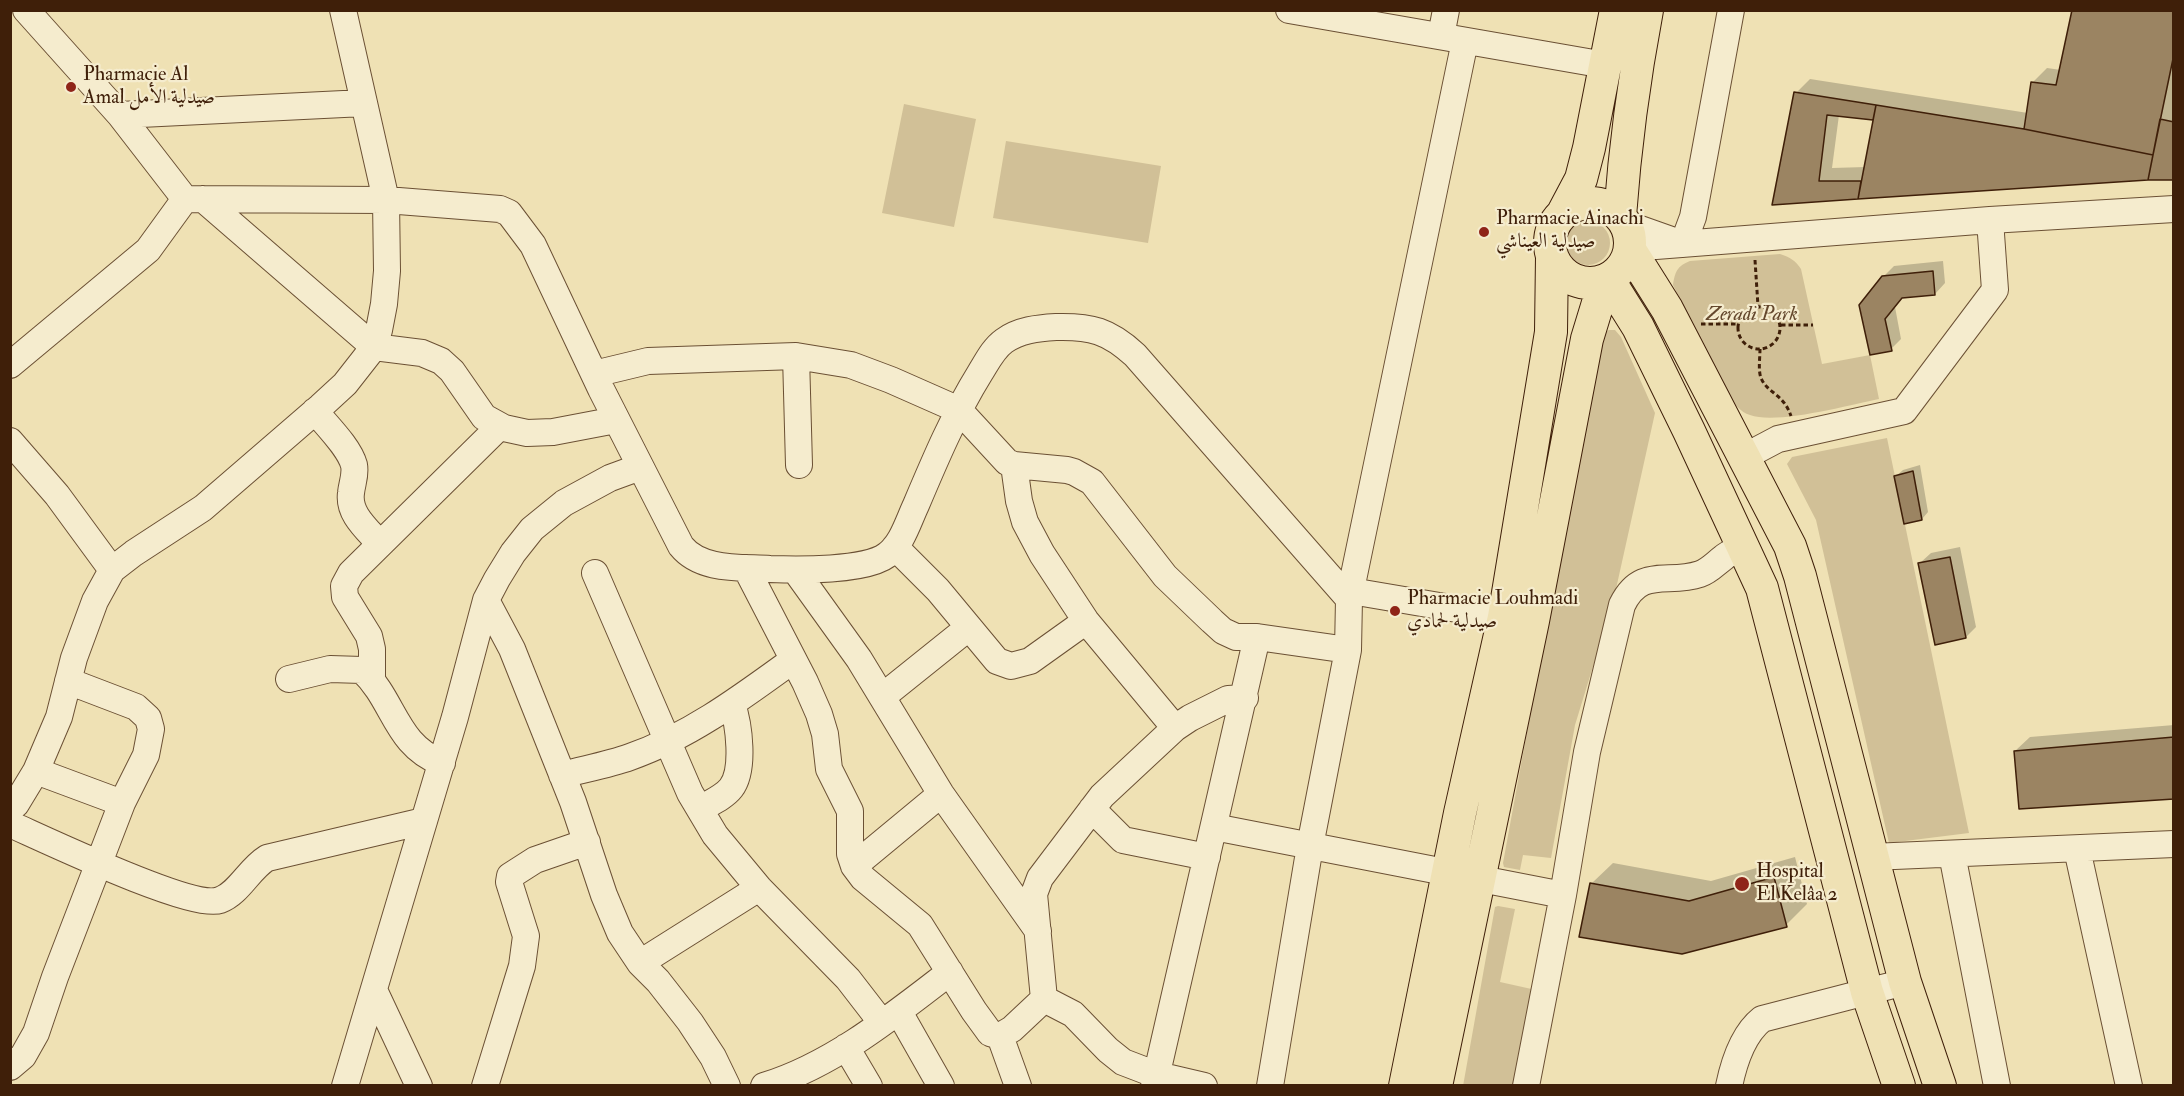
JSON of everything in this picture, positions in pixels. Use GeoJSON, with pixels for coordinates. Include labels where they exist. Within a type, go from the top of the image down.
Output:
{"type":"FeatureCollection","features":[{"type":"Feature","properties":{"kind":"main road"},"geometry":{"type":"LineString","coordinates":[[1405,1086],[1448,873],[1504,617],[1551,332],[1551,233],[1581,179],[1616,10]]}},
{"type":"Feature","properties":{"kind":"main road"},"geometry":{"type":"LineString","coordinates":[[1552,256],[1558,268],[1567,276],[1586,283],[1606,280],[1622,267],[1626,234],[1624,156],[1647,10]]}},
{"type":"Feature","properties":{"kind":"main road"},"geometry":{"type":"LineString","coordinates":[[1589,148],[1624,156]]}},
{"type":"Feature","properties":{"kind":"main road"},"geometry":{"type":"LineString","coordinates":[[1563,213],[1574,206],[1586,203],[1599,203],[1610,208],[1680,316],[1721,416],[1777,518],[1797,566],[1905,982],[1940,1086]]}},
{"type":"Feature","properties":{"kind":"main road"},"geometry":{"type":"LineString","coordinates":[[1606,280],[1638,327],[1762,588],[1867,992],[1899,1086]]}},
{"type":"Feature","properties":{"kind":"main road"},"geometry":{"type":"LineString","coordinates":[[1436,1086],[1533,621],[1587,339],[1606,280]]}},
{"type":"Feature","properties":{"kind":"main road"},"geometry":{"type":"LineString","coordinates":[[1638,327],[1680,316]]}},
{"type":"Feature","properties":{"kind":"main road"},"geometry":{"type":"LineString","coordinates":[[1551,332],[1587,339]]}},
{"type":"Feature","properties":{"kind":"main road"},"geometry":{"type":"LineString","coordinates":[[1689,431],[1721,416]]}},
{"type":"Feature","properties":{"kind":"main road"},"geometry":{"type":"LineString","coordinates":[[1438,926],[1469,929]]}},
{"type":"Feature","properties":{"kind":"street"},"geometry":{"type":"LineString","coordinates":[[10,17],[12,10]]}},
{"type":"Feature","properties":{"kind":"street"},"geometry":{"type":"LineString","coordinates":[[26,10],[194,199],[374,347],[422,353],[441,361],[452,371],[484,417],[500,426],[527,433],[553,432],[616,420]]}},
{"type":"Feature","properties":{"kind":"street"},"geometry":{"type":"LineString","coordinates":[[10,809],[16,804],[36,771],[59,717],[74,658],[95,602],[112,570],[203,508],[345,384],[374,347],[380,330],[387,271],[386,200],[343,10]]}},
{"type":"Feature","properties":{"kind":"street"},"geometry":{"type":"LineString","coordinates":[[1290,10],[1605,65]]}},
{"type":"Feature","properties":{"kind":"street"},"geometry":{"type":"LineString","coordinates":[[1270,1086],[1310,846],[1348,650],[1350,595],[1453,38],[1446,10]]}},
{"type":"Feature","properties":{"kind":"street"},"geometry":{"type":"LineString","coordinates":[[1683,244],[1693,217],[1731,10]]}},
{"type":"Feature","properties":{"kind":"street"},"geometry":{"type":"LineString","coordinates":[[120,115],[364,103]]}},
{"type":"Feature","properties":{"kind":"street"},"geometry":{"type":"LineString","coordinates":[[10,365],[148,250],[194,199],[386,200],[500,209],[510,213],[533,245],[616,420],[681,546],[687,554],[704,562],[746,568],[795,570],[858,565],[878,561],[895,547],[902,536],[958,410],[994,350],[1005,340],[1024,331],[1073,326],[1087,327],[1111,336],[1134,355],[1350,595],[1504,617]]}},
{"type":"Feature","properties":{"kind":"street"},"geometry":{"type":"LineString","coordinates":[[1626,234],[1683,244],[1990,220],[2174,209]]}},
{"type":"Feature","properties":{"kind":"street"},"geometry":{"type":"LineString","coordinates":[[1744,457],[1778,439],[1904,411],[1995,290],[1990,220]]}},
{"type":"Feature","properties":{"kind":"street"},"geometry":{"type":"LineString","coordinates":[[594,374],[648,361],[796,356],[851,365],[958,410],[1007,462],[1014,465],[1067,470],[1092,482],[1165,576],[1223,631],[1236,636],[1348,650]]}},
{"type":"Feature","properties":{"kind":"street"},"geometry":{"type":"LineString","coordinates":[[796,356],[799,465]]}},
{"type":"Feature","properties":{"kind":"street"},"geometry":{"type":"LineString","coordinates":[[315,411],[349,453],[354,464],[355,476],[350,502],[356,516],[380,544]]}},
{"type":"Feature","properties":{"kind":"street"},"geometry":{"type":"LineString","coordinates":[[372,680],[372,649],[369,636],[345,597],[344,586],[351,573],[500,426]]}},
{"type":"Feature","properties":{"kind":"street"},"geometry":{"type":"LineString","coordinates":[[10,441],[57,495],[112,570]]}},
{"type":"Feature","properties":{"kind":"street"},"geometry":{"type":"LineString","coordinates":[[1014,465],[1019,501],[1025,522],[1048,564],[1086,621],[1175,728]]}},
{"type":"Feature","properties":{"kind":"street"},"geometry":{"type":"LineString","coordinates":[[345,1086],[350,1062],[374,990],[441,763],[486,600],[502,570],[532,529],[564,503],[610,478],[640,467]]}},
{"type":"Feature","properties":{"kind":"street"},"geometry":{"type":"LineString","coordinates":[[895,547],[938,590],[998,661],[1011,666],[1030,661],[1086,621]]}},
{"type":"Feature","properties":{"kind":"street"},"geometry":{"type":"LineString","coordinates":[[1526,1086],[1563,895],[1587,752],[1622,605],[1628,593],[1637,585],[1659,577],[1685,578],[1702,573],[1724,556],[1744,547]]}},
{"type":"Feature","properties":{"kind":"street"},"geometry":{"type":"LineString","coordinates":[[746,568],[819,714],[825,734],[829,769],[850,811],[850,855],[854,866],[863,878],[920,925],[990,1033],[1000,1036],[1012,1029],[1044,999]]}},
{"type":"Feature","properties":{"kind":"street"},"geometry":{"type":"LineString","coordinates":[[795,570],[859,659],[941,794],[1038,931]]}},
{"type":"Feature","properties":{"kind":"street"},"geometry":{"type":"LineString","coordinates":[[595,573],[690,793],[715,835],[759,888],[848,979],[890,1017],[930,1082]]}},
{"type":"Feature","properties":{"kind":"street"},"geometry":{"type":"LineString","coordinates":[[486,600],[512,649],[562,775],[620,933],[640,963],[658,981],[690,1022],[713,1057],[727,1086]]}},
{"type":"Feature","properties":{"kind":"street"},"geometry":{"type":"LineString","coordinates":[[882,697],[968,628]]}},
{"type":"Feature","properties":{"kind":"street"},"geometry":{"type":"LineString","coordinates":[[1156,1080],[1245,698],[1257,637]]}},
{"type":"Feature","properties":{"kind":"street"},"geometry":{"type":"LineString","coordinates":[[562,775],[630,757],[689,731],[732,704],[793,660]]}},
{"type":"Feature","properties":{"kind":"street"},"geometry":{"type":"LineString","coordinates":[[289,679],[330,669],[362,670],[372,680],[414,747],[427,757],[441,763]]}},
{"type":"Feature","properties":{"kind":"street"},"geometry":{"type":"LineString","coordinates":[[10,1067],[23,1056],[36,1033],[122,803],[146,755],[152,729],[148,717],[136,708],[68,681]]}},
{"type":"Feature","properties":{"kind":"street"},"geometry":{"type":"LineString","coordinates":[[1044,999],[1034,894],[1040,878],[1102,796],[1175,728],[1228,699],[1245,698]]}},
{"type":"Feature","properties":{"kind":"street"},"geometry":{"type":"LineString","coordinates":[[700,809],[733,786],[740,740],[738,721],[732,704]]}},
{"type":"Feature","properties":{"kind":"street"},"geometry":{"type":"LineString","coordinates":[[36,771],[122,803]]}},
{"type":"Feature","properties":{"kind":"street"},"geometry":{"type":"LineString","coordinates":[[854,866],[941,794]]}},
{"type":"Feature","properties":{"kind":"street"},"geometry":{"type":"LineString","coordinates":[[1092,809],[1123,840],[1207,857]]}},
{"type":"Feature","properties":{"kind":"street"},"geometry":{"type":"LineString","coordinates":[[10,824],[100,864],[184,897],[204,902],[220,900],[242,883],[258,864],[267,858],[424,821]]}},
{"type":"Feature","properties":{"kind":"street"},"geometry":{"type":"LineString","coordinates":[[1214,827],[1563,895]]}},
{"type":"Feature","properties":{"kind":"street"},"geometry":{"type":"LineString","coordinates":[[485,1086],[522,966],[526,936],[509,882],[510,876],[535,860],[586,842]]}},
{"type":"Feature","properties":{"kind":"street"},"geometry":{"type":"LineString","coordinates":[[1871,857],[2174,844]]}},
{"type":"Feature","properties":{"kind":"street"},"geometry":{"type":"LineString","coordinates":[[2077,849],[2129,1086]]}},
{"type":"Feature","properties":{"kind":"street"},"geometry":{"type":"LineString","coordinates":[[1952,854],[1997,1086]]}},
{"type":"Feature","properties":{"kind":"street"},"geometry":{"type":"LineString","coordinates":[[640,963],[759,888]]}},
{"type":"Feature","properties":{"kind":"street"},"geometry":{"type":"LineString","coordinates":[[764,1086],[802,1071],[846,1047],[950,972]]}},
{"type":"Feature","properties":{"kind":"street"},"geometry":{"type":"LineString","coordinates":[[1728,1086],[1732,1069],[1751,1027],[1762,1019],[1905,982]]}},
{"type":"Feature","properties":{"kind":"street"},"geometry":{"type":"LineString","coordinates":[[374,990],[419,1086]]}},
{"type":"Feature","properties":{"kind":"street"},"geometry":{"type":"LineString","coordinates":[[1044,999],[1073,1014],[1123,1062],[1156,1080],[1204,1086]]}},
{"type":"Feature","properties":{"kind":"street"},"geometry":{"type":"LineString","coordinates":[[1000,1036],[1018,1086]]}},
{"type":"Feature","properties":{"kind":"street"},"geometry":{"type":"LineString","coordinates":[[846,1047],[869,1086]]}},
{"type":"Feature","properties":{"kind":"path"},"geometry":{"type":"LineString","coordinates":[[1754,238],[1758,306]]}},
{"type":"Feature","properties":{"kind":"path"},"geometry":{"type":"LineString","coordinates":[[1758,306],[1774,312],[1780,325],[1780,332],[1773,344],[1760,349],[1753,348],[1738,334],[1738,324],[1742,314],[1747,309],[1758,306]]}},
{"type":"Feature","properties":{"kind":"path"},"geometry":{"type":"LineString","coordinates":[[1680,316],[1738,324]]}},
{"type":"Feature","properties":{"kind":"path"},"geometry":{"type":"LineString","coordinates":[[1780,325],[1813,325]]}},
{"type":"Feature","properties":{"kind":"path"},"geometry":{"type":"LineString","coordinates":[[1760,349],[1760,376],[1766,386],[1784,400],[1791,416]]}},
{"type":"Feature","properties":{"kind":"green space"},"geometry":{"type":"Polygon","coordinates":[[[904,104],[976,119],[954,227],[882,213],[904,104]]]}},
{"type":"Feature","properties":{"kind":"green space"},"geometry":{"type":"Polygon","coordinates":[[[1006,141],[1161,166],[1148,243],[993,218],[1006,141]]]}},
{"type":"Feature","properties":{"kind":"green space"},"geometry":{"type":"Polygon","coordinates":[[[1588,221],[1604,227],[1610,243],[1604,259],[1588,265],[1572,259],[1566,243],[1572,227],[1588,221]]]}},
{"type":"Feature","properties":{"kind":"green space","name":"Zeradi Park"},"geometry":{"type":"Polygon","coordinates":[[[1780,254],[1787,256],[1801,269],[1822,364],[1870,355],[1879,399],[1777,418],[1743,412],[1729,397],[1673,285],[1676,273],[1679,267],[1690,261],[1780,254]]]}},
{"type":"Feature","properties":{"kind":"green space"},"geometry":{"type":"Polygon","coordinates":[[[1615,330],[1621,337],[1655,413],[1614,598],[1575,725],[1551,858],[1523,855],[1520,870],[1504,867],[1503,863],[1599,338],[1602,333],[1615,330]]]}},
{"type":"Feature","properties":{"kind":"green space"},"geometry":{"type":"Polygon","coordinates":[[[1887,438],[1969,833],[1889,843],[1816,520],[1787,464],[1792,457],[1887,438]]]}},
{"type":"Feature","properties":{"kind":"green space"},"geometry":{"type":"Polygon","coordinates":[[[1495,907],[1515,909],[1500,982],[1536,990],[1517,1085],[1463,1086],[1495,907]]]}},
{"type":"Feature","properties":{"kind":"building"},"geometry":{"type":"Polygon","coordinates":[[[2072,10],[2174,10],[2174,54],[2153,155],[2024,129],[2031,82],[2056,85],[2072,10]]]}},
{"type":"Feature","properties":{"kind":"building"},"geometry":{"type":"Polygon","coordinates":[[[1794,92],[1876,105],[1873,120],[1827,115],[1819,181],[1861,181],[1858,199],[1772,205],[1794,92]]]}},
{"type":"Feature","properties":{"kind":"building"},"geometry":{"type":"Polygon","coordinates":[[[1876,105],[2024,129],[2153,155],[2148,180],[1858,199],[1876,105]]]}},
{"type":"Feature","properties":{"kind":"building"},"geometry":{"type":"Polygon","coordinates":[[[2160,119],[2174,122],[2174,180],[2148,180],[2160,119]]]}},
{"type":"Feature","properties":{"kind":"building"},"geometry":{"type":"Polygon","coordinates":[[[1933,271],[1935,295],[1902,298],[1885,319],[1892,351],[1870,355],[1859,305],[1882,276],[1933,271]]]}},
{"type":"Feature","properties":{"kind":"building"},"geometry":{"type":"Polygon","coordinates":[[[1913,471],[1922,520],[1904,524],[1894,476],[1913,471]]]}},
{"type":"Feature","properties":{"kind":"building"},"geometry":{"type":"Polygon","coordinates":[[[1950,557],[1966,638],[1935,645],[1918,563],[1950,557]]]}},
{"type":"Feature","properties":{"kind":"building"},"geometry":{"type":"Polygon","coordinates":[[[2174,737],[2174,799],[2019,809],[2014,751],[2174,737]]]}},
{"type":"Feature","properties":{"kind":"building"},"geometry":{"type":"Polygon","coordinates":[[[1774,877],[1787,927],[1682,954],[1579,937],[1590,883],[1689,901],[1774,877]]]}},
{"type":"Feature","properties":{"kind":"place","name":"Pharmacie Al Amal صيدلية الأمل"},"geometry":{"type":"Point","coordinates":[71,87]}},
{"type":"Feature","properties":{"kind":"place","name":"Pharmacie Ainachi صيدلية العيناشي"},"geometry":{"type":"Point","coordinates":[1484,232]}},
{"type":"Feature","properties":{"kind":"place","name":"Pharmacie Louhmadi صيدلية لحمادي"},"geometry":{"type":"Point","coordinates":[1395,611]}},
{"type":"Feature","properties":{"kind":"place","name":"Hospital El Kelâa 2"},"geometry":{"type":"Point","coordinates":[1742,884]}}]}
